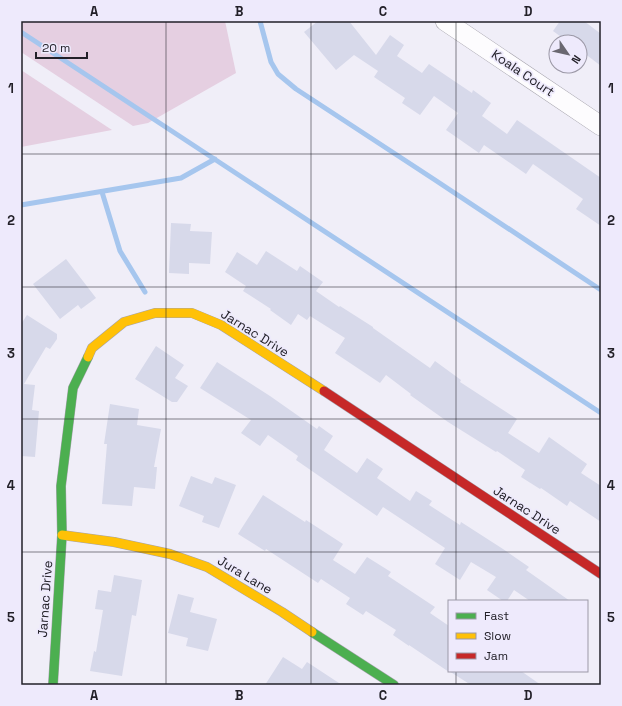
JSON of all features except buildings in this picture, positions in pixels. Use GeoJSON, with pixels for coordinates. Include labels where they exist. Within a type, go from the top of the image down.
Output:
{"type":"FeatureCollection","features":[{"type":"Feature","properties":{"kind":"street","name":"Koala Court"},"geometry":{"type":"LineString","coordinates":[[445,21],[601,126]]}},
{"type":"Feature","properties":{"kind":"street","name":"Jarnac Drive"},"geometry":{"type":"LineString","coordinates":[[53,685],[62,536],[62,486],[73,388],[92,348],[124,322],[155,313],[192,313],[221,325],[601,574]]}},
{"type":"Feature","properties":{"kind":"street","name":"Jura Lane"},"geometry":{"type":"LineString","coordinates":[[62,536],[114,542],[170,554],[207,567],[282,612],[394,685]]}},
{"type":"Feature","properties":{"kind":"shaded area"},"geometry":{"type":"Polygon","coordinates":[[[21,21],[225,21],[236,73],[148,123],[133,126],[21,52],[21,21]]]}},
{"type":"Feature","properties":{"kind":"shaded area"},"geometry":{"type":"Polygon","coordinates":[[[21,70],[112,130],[21,147],[21,70]]]}},
{"type":"Feature","properties":{"kind":"waterway"},"geometry":{"type":"LineString","coordinates":[[260,21],[271,62],[278,74],[296,89],[601,290]]}},
{"type":"Feature","properties":{"kind":"waterway"},"geometry":{"type":"LineString","coordinates":[[21,32],[601,413]]}},
{"type":"Feature","properties":{"kind":"waterway"},"geometry":{"type":"LineString","coordinates":[[21,205],[181,178],[215,159]]}},
{"type":"Feature","properties":{"kind":"waterway"},"geometry":{"type":"LineString","coordinates":[[102,192],[120,251],[145,292]]}},
{"type":"Feature","properties":{"kind":"traffic: fast"},"geometry":{"type":"LineString","coordinates":[[53,685],[62,535],[61,486],[73,388],[88,357]]}},
{"type":"Feature","properties":{"kind":"traffic: fast"},"geometry":{"type":"LineString","coordinates":[[312,632],[394,685]]}},
{"type":"Feature","properties":{"kind":"traffic: slow"},"geometry":{"type":"LineString","coordinates":[[88,357],[92,348],[124,322],[155,313],[192,313],[221,325],[324,391]]}},
{"type":"Feature","properties":{"kind":"traffic: slow"},"geometry":{"type":"LineString","coordinates":[[62,535],[114,542],[170,554],[207,567],[282,612],[312,632]]}},
{"type":"Feature","properties":{"kind":"traffic: jam"},"geometry":{"type":"LineString","coordinates":[[324,391],[601,574]]}}]}
